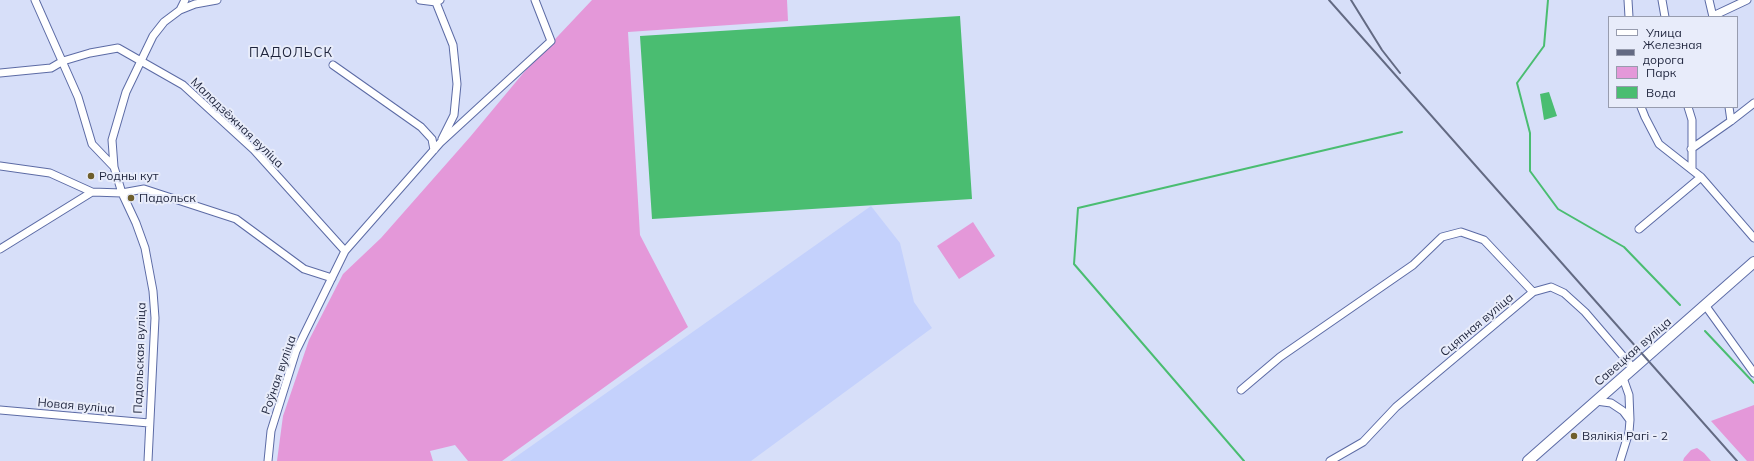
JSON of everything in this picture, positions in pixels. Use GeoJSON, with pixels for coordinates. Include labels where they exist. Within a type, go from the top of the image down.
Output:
{"type":"FeatureCollection","features":[{"type":"Feature","properties":{"kind":"main road","name":"Савецкая вуліца"},"geometry":{"type":"LineString","coordinates":[[1528,461],[1754,262]]}},
{"type":"Feature","properties":{"kind":"street","name":"Падольская вуліца"},"geometry":{"type":"LineString","coordinates":[[35,0],[78,97],[92,144],[114,167],[122,193],[136,223],[145,248],[155,318],[148,461]]}},
{"type":"Feature","properties":{"kind":"street"},"geometry":{"type":"LineString","coordinates":[[180,10],[185,0]]}},
{"type":"Feature","properties":{"kind":"street"},"geometry":{"type":"LineString","coordinates":[[114,167],[112,140],[126,92],[153,36],[164,22],[180,10],[195,4],[217,0]]}},
{"type":"Feature","properties":{"kind":"street"},"geometry":{"type":"LineString","coordinates":[[0,166],[50,173],[92,192],[122,193],[144,189],[236,219],[304,269],[332,278],[345,251],[434,150],[440,142],[454,115],[457,84],[453,45],[437,0],[420,0]]}},
{"type":"Feature","properties":{"kind":"street"},"geometry":{"type":"LineString","coordinates":[[440,142],[551,41],[535,0]]}},
{"type":"Feature","properties":{"kind":"street"},"geometry":{"type":"LineString","coordinates":[[1628,0],[1629,16]]}},
{"type":"Feature","properties":{"kind":"street"},"geometry":{"type":"LineString","coordinates":[[1662,0],[1665,16]]}},
{"type":"Feature","properties":{"kind":"street"},"geometry":{"type":"LineString","coordinates":[[1709,0],[1713,16]]}},
{"type":"Feature","properties":{"kind":"street"},"geometry":{"type":"LineString","coordinates":[[1715,16],[1747,0]]}},
{"type":"Feature","properties":{"kind":"street","name":"Маладзёжная вуліца"},"geometry":{"type":"LineString","coordinates":[[0,73],[51,68],[63,61],[90,53],[118,48],[183,84],[254,150],[345,251]]}},
{"type":"Feature","properties":{"kind":"street"},"geometry":{"type":"LineString","coordinates":[[333,65],[421,127],[432,139],[434,150]]}},
{"type":"Feature","properties":{"kind":"street"},"geometry":{"type":"LineString","coordinates":[[1691,149],[1732,121],[1754,103]]}},
{"type":"Feature","properties":{"kind":"street"},"geometry":{"type":"LineString","coordinates":[[1641,108],[1659,144],[1701,177],[1754,238]]}},
{"type":"Feature","properties":{"kind":"street"},"geometry":{"type":"LineString","coordinates":[[1688,108],[1692,120],[1692,169]]}},
{"type":"Feature","properties":{"kind":"street"},"geometry":{"type":"LineString","coordinates":[[1729,108],[1732,121]]}},
{"type":"Feature","properties":{"kind":"street"},"geometry":{"type":"LineString","coordinates":[[1639,229],[1701,177]]}},
{"type":"Feature","properties":{"kind":"street"},"geometry":{"type":"LineString","coordinates":[[0,249],[92,192]]}},
{"type":"Feature","properties":{"kind":"street"},"geometry":{"type":"LineString","coordinates":[[1242,390],[1280,357],[1413,265],[1442,237],[1461,232],[1484,240],[1533,292]]}},
{"type":"Feature","properties":{"kind":"street","name":"Роўная вуліца"},"geometry":{"type":"LineString","coordinates":[[268,461],[271,431],[296,351],[332,278]]}},
{"type":"Feature","properties":{"kind":"street","name":"Сцяпная вуліца"},"geometry":{"type":"LineString","coordinates":[[1330,461],[1363,442],[1396,407],[1533,292],[1551,287],[1564,293],[1585,312],[1634,368]]}},
{"type":"Feature","properties":{"kind":"street"},"geometry":{"type":"LineString","coordinates":[[1705,305],[1754,372]]}},
{"type":"Feature","properties":{"kind":"street"},"geometry":{"type":"LineString","coordinates":[[1620,461],[1629,432],[1630,420],[1629,395],[1623,378]]}},
{"type":"Feature","properties":{"kind":"street"},"geometry":{"type":"LineString","coordinates":[[1596,401],[1611,403],[1624,411],[1630,420]]}},
{"type":"Feature","properties":{"kind":"street","name":"Новая вуліца"},"geometry":{"type":"LineString","coordinates":[[0,410],[149,423]]}},
{"type":"Feature","properties":{"kind":"shaded area"},"geometry":{"type":"Polygon","coordinates":[[[871,206],[900,243],[914,302],[932,328],[751,461],[510,461],[871,206]]]}},
{"type":"Feature","properties":{"kind":"green space"},"geometry":{"type":"Polygon","coordinates":[[[592,0],[787,0],[788,21],[628,32],[640,235],[688,327],[502,461],[468,461],[455,445],[430,451],[433,461],[277,461],[283,416],[309,340],[343,274],[381,238],[470,137],[525,71],[592,0]]]}},
{"type":"Feature","properties":{"kind":"green space"},"geometry":{"type":"Polygon","coordinates":[[[973,222],[995,256],[959,279],[937,246],[973,222]]]}},
{"type":"Feature","properties":{"kind":"green space"},"geometry":{"type":"Polygon","coordinates":[[[1754,405],[1754,461],[1747,461],[1711,421],[1754,405]]]}},
{"type":"Feature","properties":{"kind":"green space"},"geometry":{"type":"Polygon","coordinates":[[[1697,448],[1711,461],[1683,461],[1691,450],[1697,448]]]}},
{"type":"Feature","properties":{"kind":"water"},"geometry":{"type":"Polygon","coordinates":[[[960,16],[972,199],[652,219],[640,36],[960,16]]]}},
{"type":"Feature","properties":{"kind":"water"},"geometry":{"type":"Polygon","coordinates":[[[1549,92],[1557,116],[1544,120],[1540,94],[1549,92]]]}},
{"type":"Feature","properties":{"kind":"waterway"},"geometry":{"type":"LineString","coordinates":[[1548,0],[1544,46],[1517,83],[1530,133],[1530,171],[1558,209],[1624,247],[1680,305]]}},
{"type":"Feature","properties":{"kind":"waterway"},"geometry":{"type":"LineString","coordinates":[[1244,461],[1074,264],[1078,208],[1402,132]]}},
{"type":"Feature","properties":{"kind":"waterway"},"geometry":{"type":"LineString","coordinates":[[1705,331],[1754,383]]}},
{"type":"Feature","properties":{"kind":"railway"},"geometry":{"type":"LineString","coordinates":[[1329,0],[1737,461]]}},
{"type":"Feature","properties":{"kind":"railway"},"geometry":{"type":"LineString","coordinates":[[1351,0],[1382,50],[1400,73]]}},
{"type":"Feature","properties":{"kind":"place","name":"Родны кут"},"geometry":{"type":"Point","coordinates":[91,176]}},
{"type":"Feature","properties":{"kind":"place","name":"Падольск"},"geometry":{"type":"Point","coordinates":[131,198]}},
{"type":"Feature","properties":{"kind":"place","name":"Вялікія Рагі - 2"},"geometry":{"type":"Point","coordinates":[1574,436]}},
{"type":"Feature","properties":{"kind":"district","name":"ПАДОЛЬСК"},"geometry":{"type":"Point","coordinates":[291,53]}}]}
